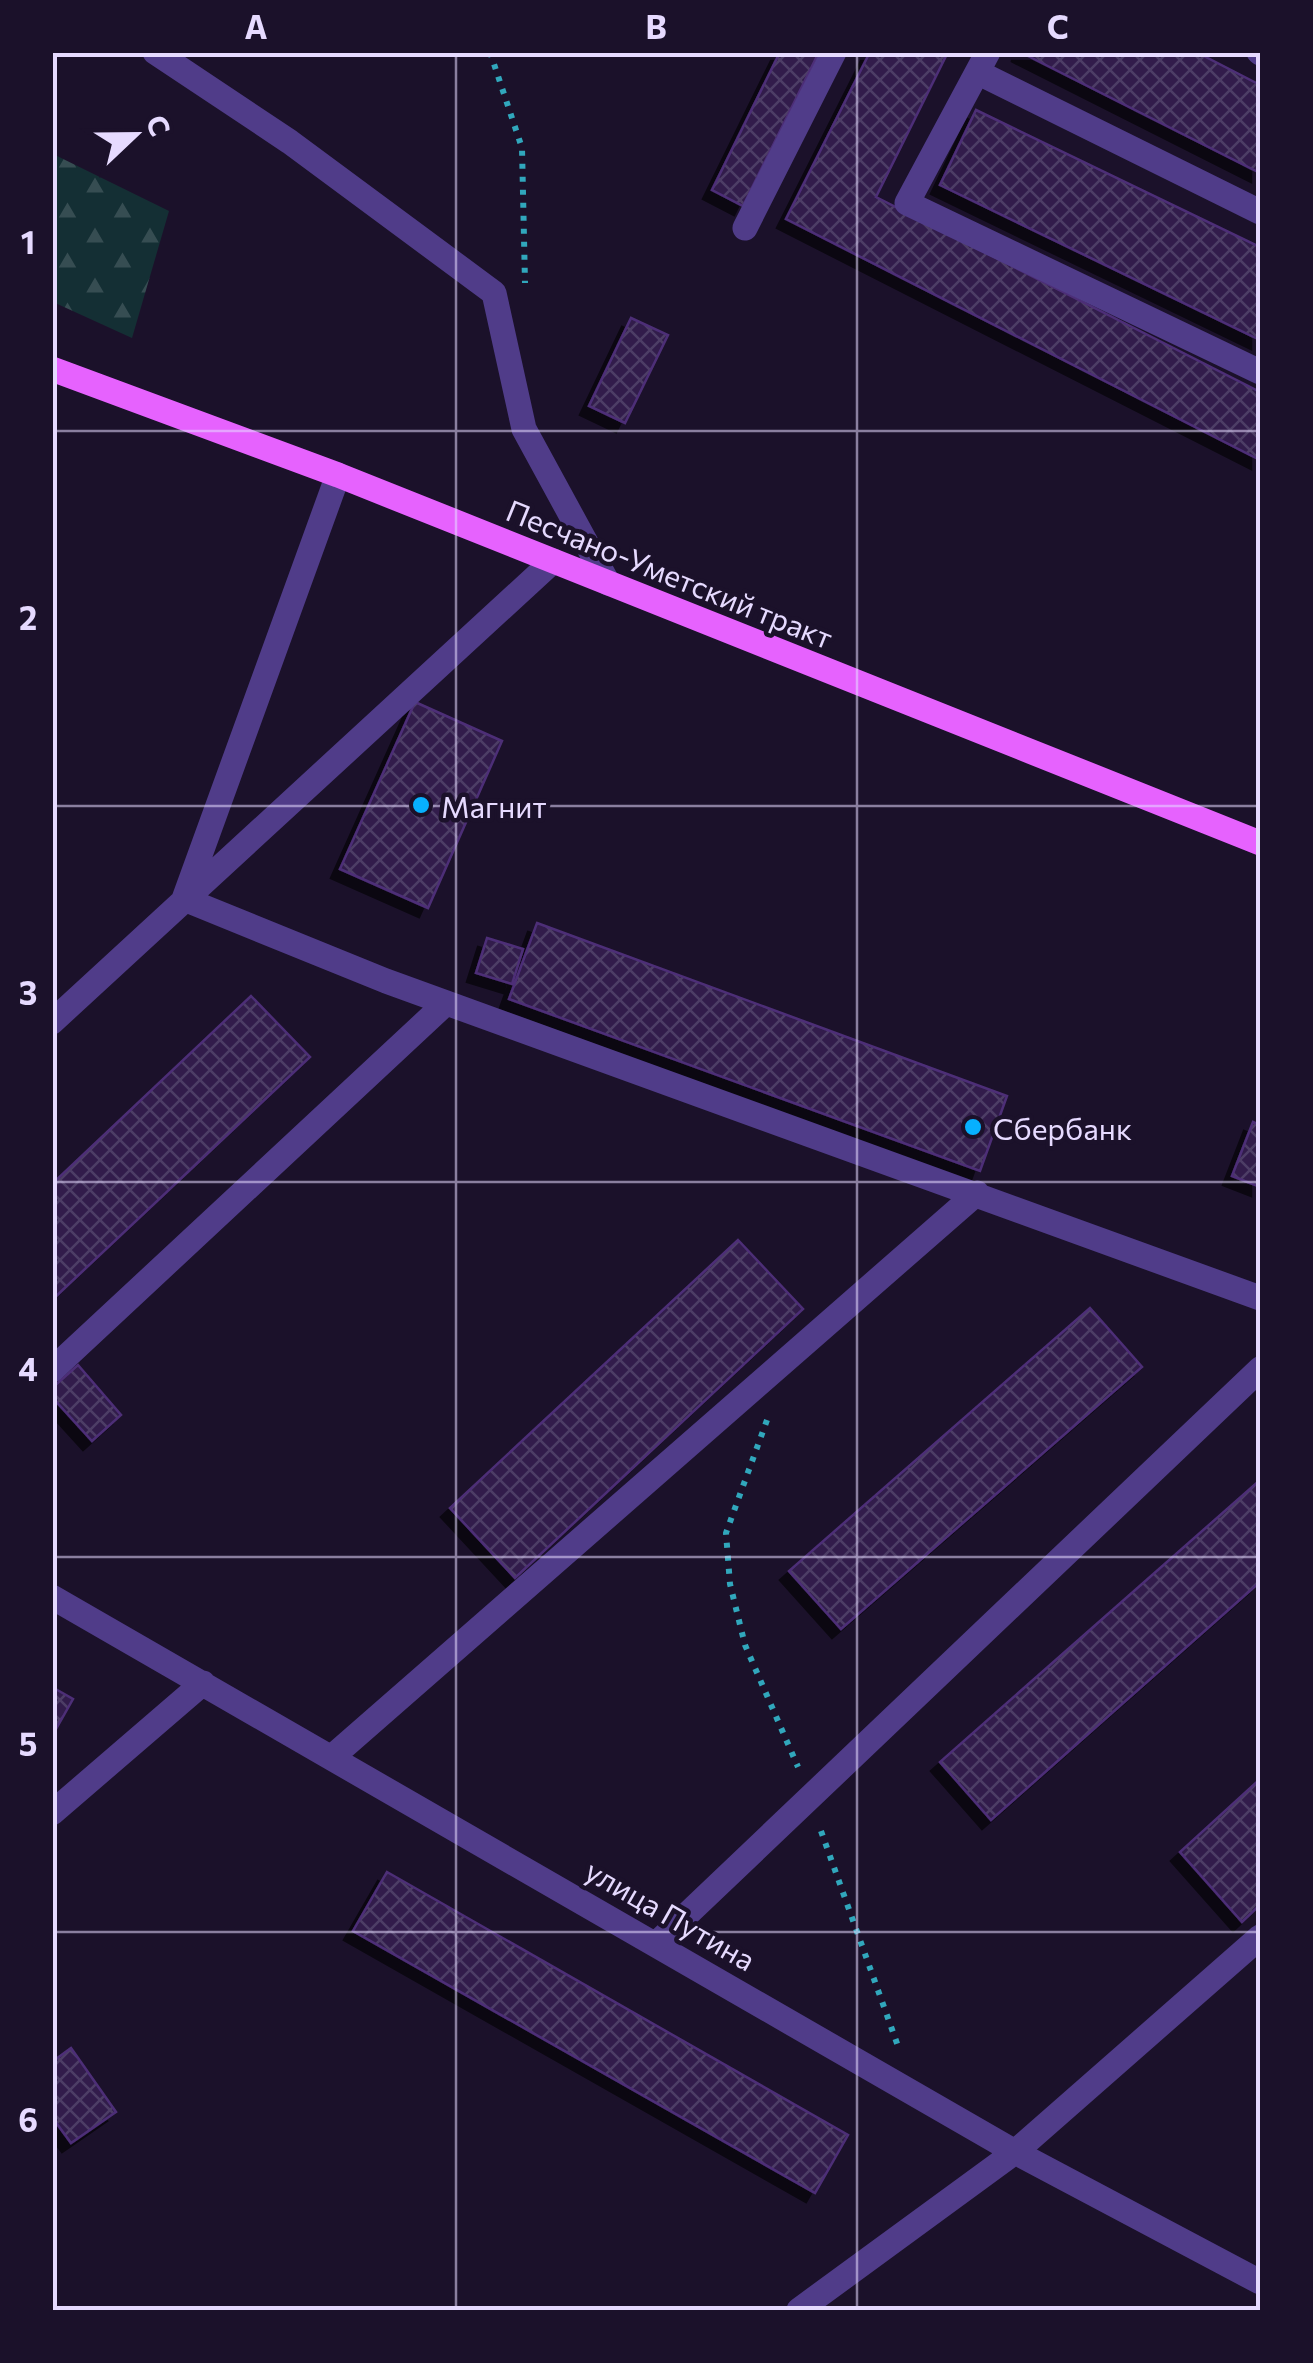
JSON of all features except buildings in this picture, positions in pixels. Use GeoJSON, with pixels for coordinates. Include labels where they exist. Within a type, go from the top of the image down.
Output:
{"type":"FeatureCollection","features":[{"type":"Feature","properties":{"kind":"main road","name":"Песчано-Уметский тракт"},"geometry":{"type":"LineString","coordinates":[[52,369],[338,474],[1260,843]]}},
{"type":"Feature","properties":{"kind":"street"},"geometry":{"type":"LineString","coordinates":[[155,52],[290,142],[494,293],[524,429],[608,584]]}},
{"type":"Feature","properties":{"kind":"street"},"geometry":{"type":"LineString","coordinates":[[745,228],[834,52]]}},
{"type":"Feature","properties":{"kind":"street"},"geometry":{"type":"LineString","coordinates":[[1260,212],[983,63],[907,203],[1260,372]]}},
{"type":"Feature","properties":{"kind":"street"},"geometry":{"type":"LineString","coordinates":[[184,899],[338,474]]}},
{"type":"Feature","properties":{"kind":"street"},"geometry":{"type":"LineString","coordinates":[[52,1022],[553,561]]}},
{"type":"Feature","properties":{"kind":"street"},"geometry":{"type":"LineString","coordinates":[[184,899],[446,1002],[1260,1298]]}},
{"type":"Feature","properties":{"kind":"street"},"geometry":{"type":"LineString","coordinates":[[52,1370],[446,1002]]}},
{"type":"Feature","properties":{"kind":"street"},"geometry":{"type":"LineString","coordinates":[[332,1758],[977,1193]]}},
{"type":"Feature","properties":{"kind":"street"},"geometry":{"type":"LineString","coordinates":[[657,1943],[1260,1369]]}},
{"type":"Feature","properties":{"kind":"street","name":"улица Путина"},"geometry":{"type":"LineString","coordinates":[[52,1597],[1015,2152],[1260,2282]]}},
{"type":"Feature","properties":{"kind":"street"},"geometry":{"type":"LineString","coordinates":[[52,1812],[203,1683]]}},
{"type":"Feature","properties":{"kind":"street"},"geometry":{"type":"LineString","coordinates":[[799,2310],[1015,2152],[1260,1937]]}},
{"type":"Feature","properties":{"kind":"path"},"geometry":{"type":"LineString","coordinates":[[490,52],[522,148],[526,287]]}},
{"type":"Feature","properties":{"kind":"path"},"geometry":{"type":"LineString","coordinates":[[771,1410],[726,1533],[730,1584],[745,1646],[809,1798],[915,2093]]}},
{"type":"Feature","properties":{"kind":"green space"},"geometry":{"type":"Polygon","coordinates":[[[53,154],[169,211],[132,338],[53,302],[53,154]]]}},
{"type":"Feature","properties":{"kind":"place","name":"Магнит"},"geometry":{"type":"Point","coordinates":[421,805]}},
{"type":"Feature","properties":{"kind":"place","name":"Сбербанк"},"geometry":{"type":"Point","coordinates":[973,1127]}}]}
